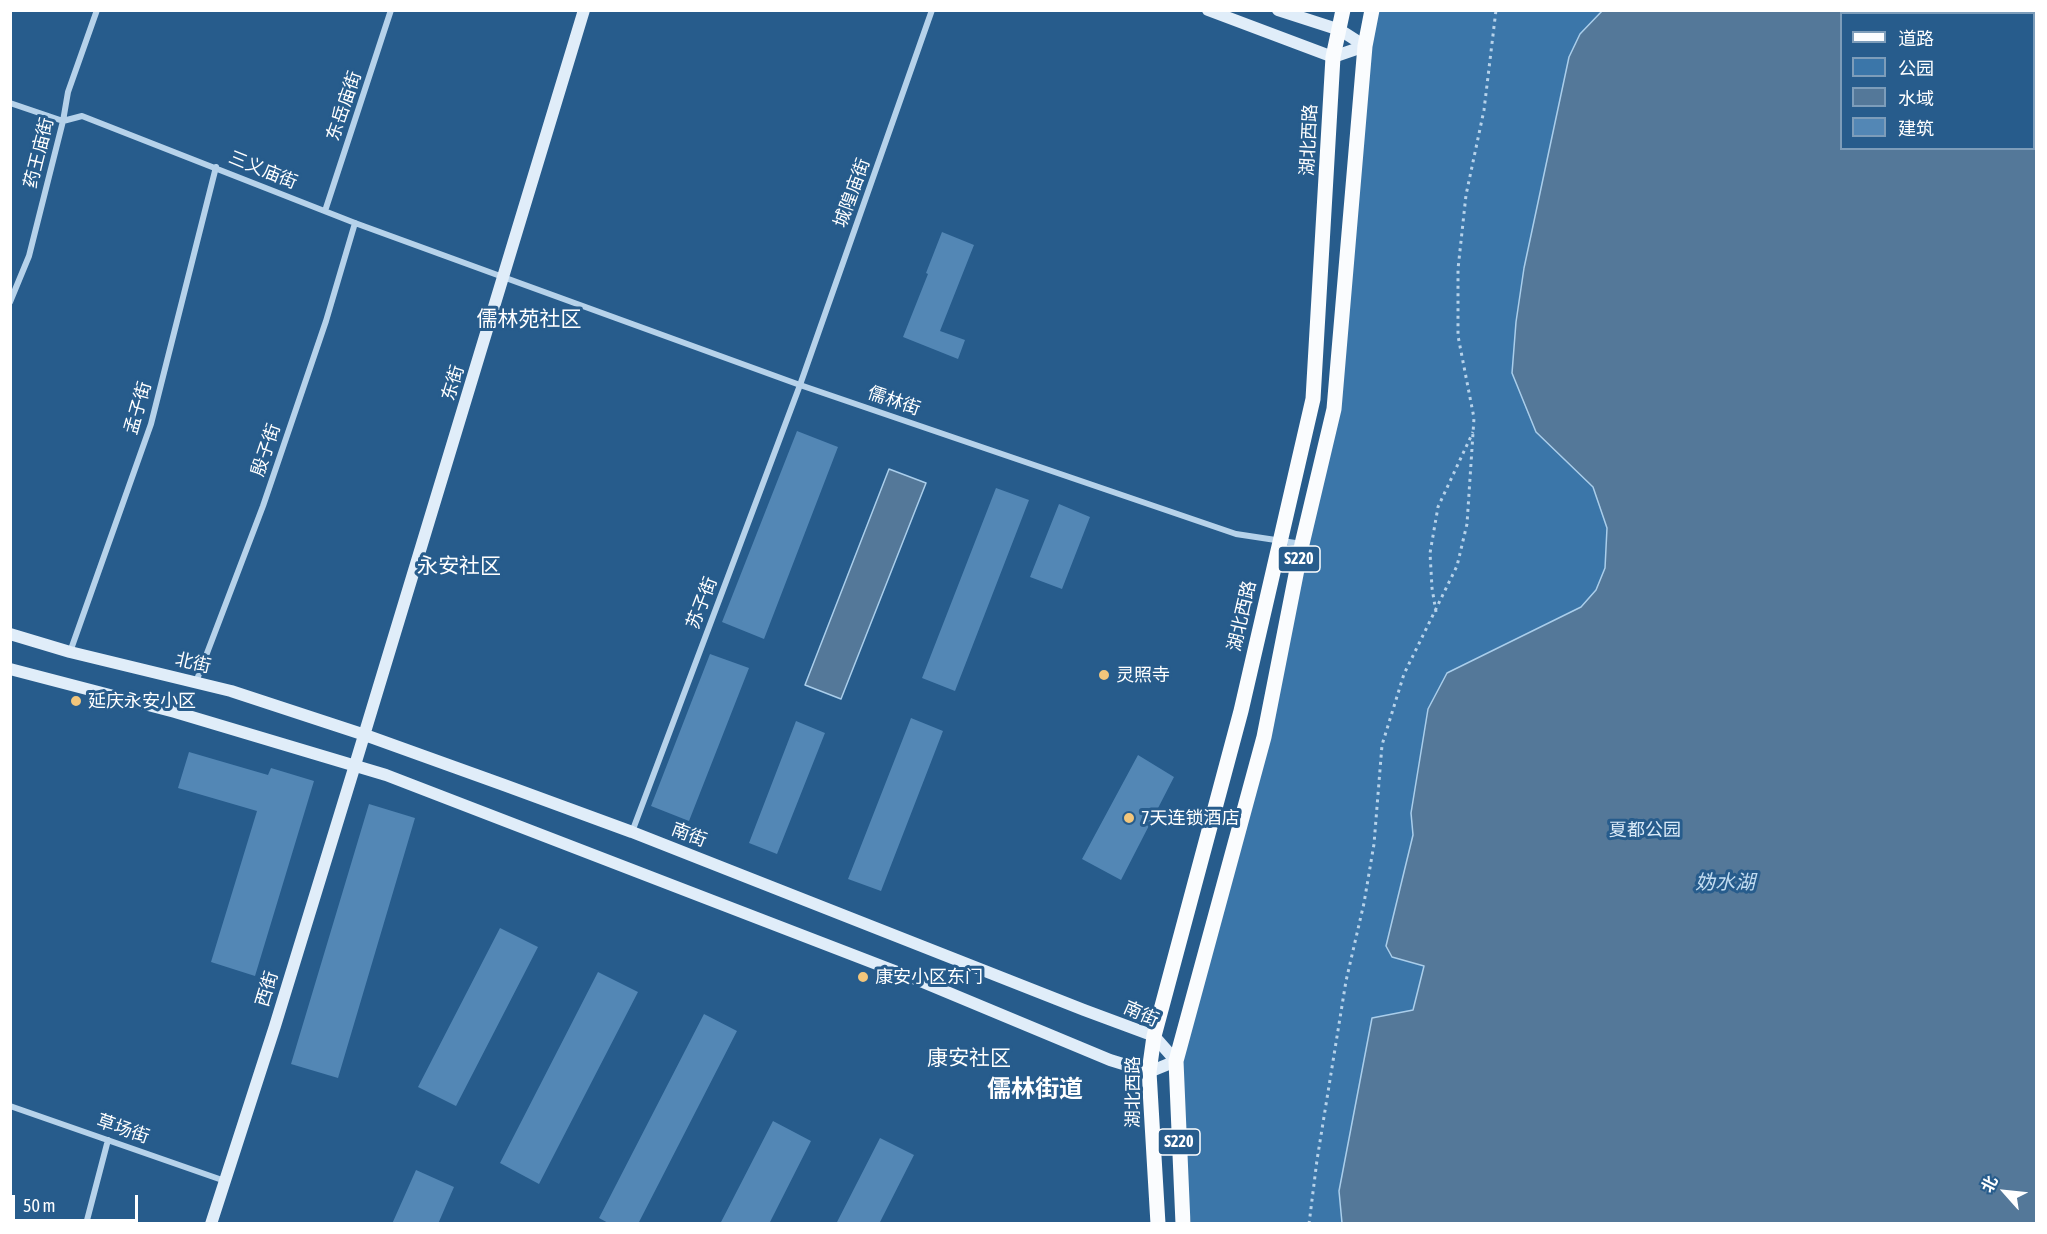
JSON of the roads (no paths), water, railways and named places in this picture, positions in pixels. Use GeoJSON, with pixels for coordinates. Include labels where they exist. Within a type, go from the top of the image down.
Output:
{"type":"FeatureCollection","features":[{"type":"Feature","properties":{"kind":"main road","name":"湖北西路"},"geometry":{"type":"LineString","coordinates":[[1158,1224],[1149,1072],[1154,1036],[1241,711],[1313,399],[1333,57],[1343,10]]}},
{"type":"Feature","properties":{"kind":"main road","name":"S220"},"geometry":{"type":"LineString","coordinates":[[1183,1224],[1176,1061],[1264,737],[1302,544],[1334,410],[1365,46],[1372,10]]}},
{"type":"Feature","properties":{"kind":"street","name":"药王庙街"},"geometry":{"type":"LineString","coordinates":[[10,302],[29,256],[63,121],[68,92],[97,10]]}},
{"type":"Feature","properties":{"kind":"street","name":"东岳庙街"},"geometry":{"type":"LineString","coordinates":[[325,211],[391,10]]}},
{"type":"Feature","properties":{"kind":"street","name":"东街"},"geometry":{"type":"LineString","coordinates":[[355,765],[584,10]]}},
{"type":"Feature","properties":{"kind":"street","name":"城隍庙街"},"geometry":{"type":"LineString","coordinates":[[800,385],[932,10]]}},
{"type":"Feature","properties":{"kind":"street"},"geometry":{"type":"LineString","coordinates":[[1208,10],[1333,57],[1365,46]]}},
{"type":"Feature","properties":{"kind":"street"},"geometry":{"type":"LineString","coordinates":[[1278,10],[1340,30],[1365,46]]}},
{"type":"Feature","properties":{"kind":"street","name":"三义庙街"},"geometry":{"type":"LineString","coordinates":[[10,103],[63,121],[82,116],[355,223],[503,277]]}},
{"type":"Feature","properties":{"kind":"street","name":"孟子街"},"geometry":{"type":"LineString","coordinates":[[70,652],[151,424],[216,167]]}},
{"type":"Feature","properties":{"kind":"street","name":"殷子街"},"geometry":{"type":"LineString","coordinates":[[196,682],[267,495],[326,321],[355,223]]}},
{"type":"Feature","properties":{"kind":"street","name":"儒林街"},"geometry":{"type":"LineString","coordinates":[[503,277],[800,385],[1236,534],[1302,544]]}},
{"type":"Feature","properties":{"kind":"street","name":"苏子街"},"geometry":{"type":"LineString","coordinates":[[632,832],[800,385]]}},
{"type":"Feature","properties":{"kind":"street","name":"北街"},"geometry":{"type":"LineString","coordinates":[[10,634],[70,652],[231,691],[364,735]]}},
{"type":"Feature","properties":{"kind":"street"},"geometry":{"type":"LineString","coordinates":[[10,669],[175,712],[386,775],[656,877],[918,980],[1110,1060],[1149,1072],[1176,1061]]}},
{"type":"Feature","properties":{"kind":"street","name":"南街"},"geometry":{"type":"LineString","coordinates":[[364,735],[632,832],[1154,1036],[1176,1061]]}},
{"type":"Feature","properties":{"kind":"street","name":"西街"},"geometry":{"type":"LineString","coordinates":[[211,1224],[355,765]]}},
{"type":"Feature","properties":{"kind":"street","name":"草场街"},"geometry":{"type":"LineString","coordinates":[[10,1106],[225,1181]]}},
{"type":"Feature","properties":{"kind":"street"},"geometry":{"type":"LineString","coordinates":[[86,1224],[108,1140]]}},
{"type":"Feature","properties":{"kind":"water","name":"妫水湖"},"geometry":{"type":"Polygon","coordinates":[[[1603,10],[2036,11],[2036,1223],[1342,1223],[1339,1191],[1372,1018],[1413,1010],[1424,966],[1392,957],[1386,946],[1413,835],[1411,813],[1428,709],[1447,673],[1581,607],[1596,590],[1605,568],[1607,528],[1593,487],[1536,432],[1512,373],[1516,322],[1524,268],[1569,57],[1580,34],[1603,10]]]}},
{"type":"Feature","properties":{"kind":"water"},"geometry":{"type":"Polygon","coordinates":[[[889,469],[926,483],[841,699],[805,685],[889,469]]]}},
{"type":"Feature","properties":{"kind":"place","name":"灵照寺"},"geometry":{"type":"Point","coordinates":[1104,675]}},
{"type":"Feature","properties":{"kind":"place","name":"延庆永安小区"},"geometry":{"type":"Point","coordinates":[76,701]}},
{"type":"Feature","properties":{"kind":"place","name":"7天连锁酒店"},"geometry":{"type":"Point","coordinates":[1129,818]}},
{"type":"Feature","properties":{"kind":"place","name":"康安小区东门"},"geometry":{"type":"Point","coordinates":[863,977]}},
{"type":"Feature","properties":{"kind":"district","name":"儒林苑社区"},"geometry":{"type":"Point","coordinates":[529,319]}},
{"type":"Feature","properties":{"kind":"district","name":"永安社区"},"geometry":{"type":"Point","coordinates":[459,566]}},
{"type":"Feature","properties":{"kind":"district","name":"康安社区"},"geometry":{"type":"Point","coordinates":[969,1058]}},
{"type":"Feature","properties":{"kind":"district","name":"儒林街道"},"geometry":{"type":"Point","coordinates":[1035,1089]}},
{"type":"Feature","properties":{"kind":"park label","name":"夏都公园"},"geometry":{"type":"Point","coordinates":[1645,830]}}]}
